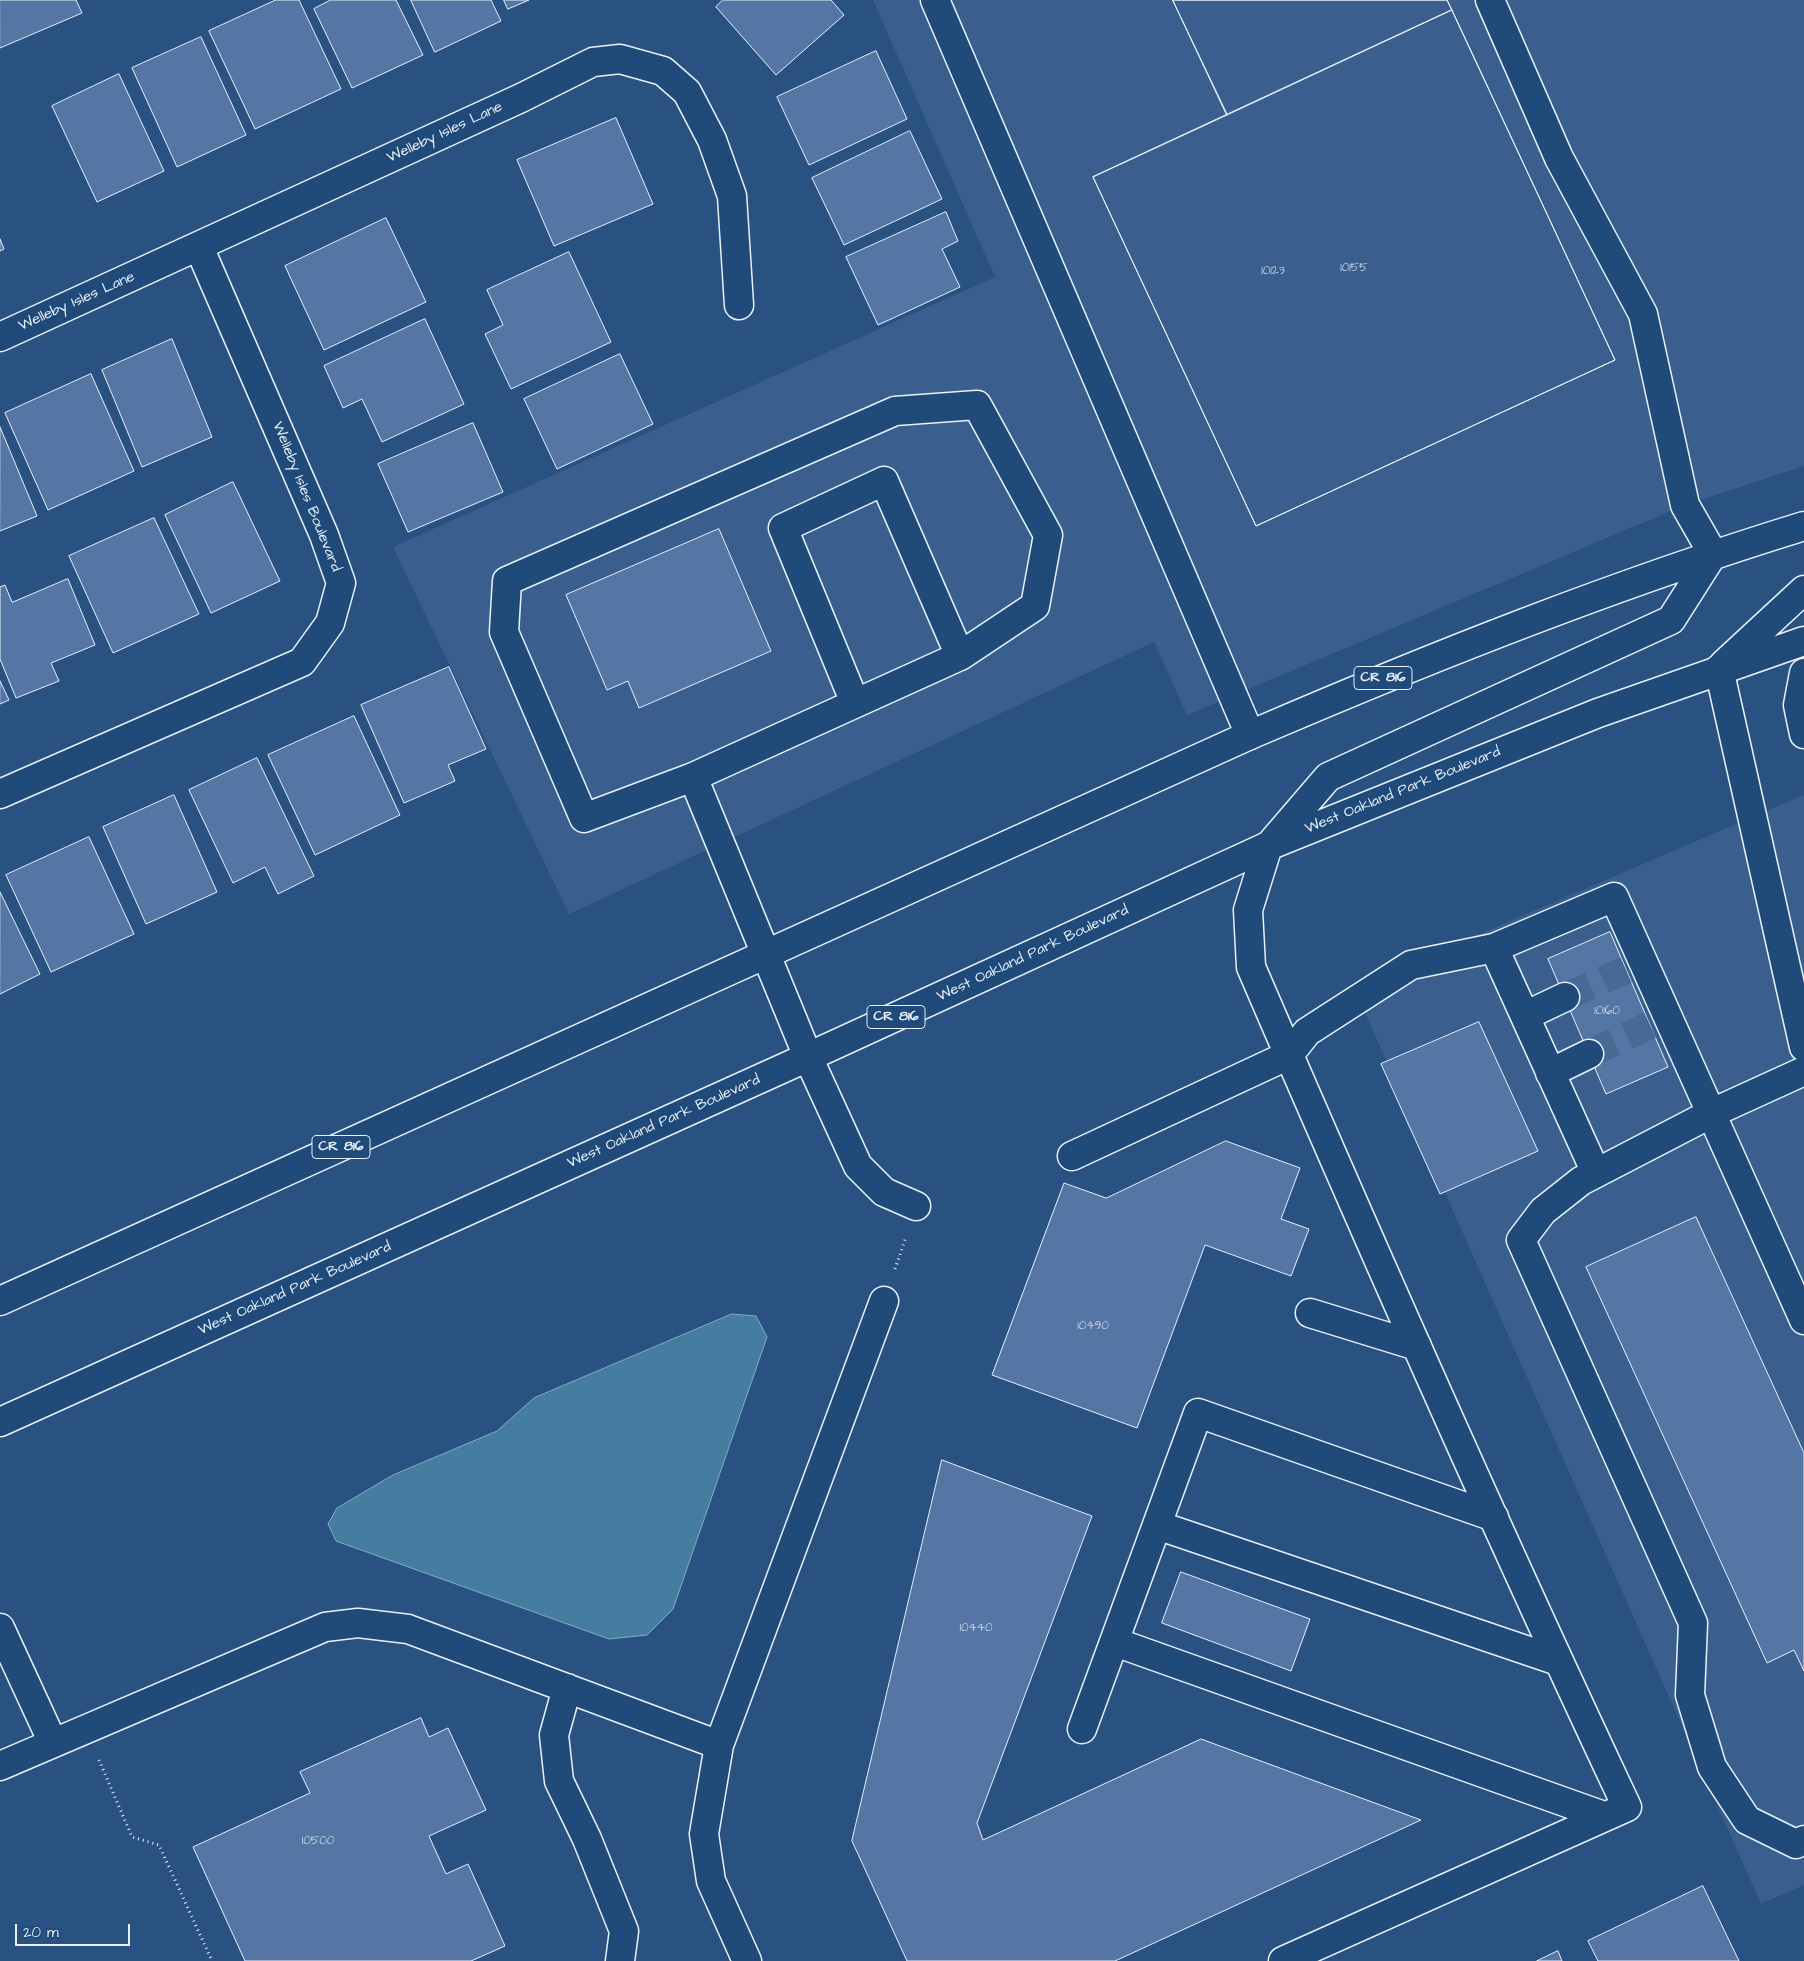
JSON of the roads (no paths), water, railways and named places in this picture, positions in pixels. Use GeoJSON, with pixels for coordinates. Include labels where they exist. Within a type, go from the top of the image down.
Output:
{"type":"FeatureCollection","features":[{"type":"Feature","properties":{"kind":"main road"},"geometry":{"type":"LineString","coordinates":[[1283,1961],[1627,1807],[1558,1661],[1417,1346],[1251,967],[1248,910],[1268,846],[1328,776],[1671,620],[1712,554],[1685,505],[1643,314],[1559,158],[1490,0]]}},
{"type":"Feature","properties":{"kind":"main road"},"geometry":{"type":"LineString","coordinates":[[943,3],[1250,735]]}},
{"type":"Feature","properties":{"kind":"main road","name":"Welleby Isles Lane"},"geometry":{"type":"LineString","coordinates":[[0,337],[521,98],[592,62],[620,59],[663,71],[687,92],[712,140],[732,196],[739,305]]}},
{"type":"Feature","properties":{"kind":"main road","name":"Welleby Isles Boulevard"},"geometry":{"type":"LineString","coordinates":[[0,794],[302,662],[330,622],[341,583],[324,535],[199,247]]}},
{"type":"Feature","properties":{"kind":"main road"},"geometry":{"type":"LineString","coordinates":[[977,405],[1048,536],[1035,606],[960,656],[855,704],[693,777],[584,818],[504,632],[507,581],[895,411],[977,405]]}},
{"type":"Feature","properties":{"kind":"main road"},"geometry":{"type":"LineString","coordinates":[[855,704],[783,528],[884,481],[960,656]]}},
{"type":"Feature","properties":{"kind":"main road","name":"CR 816"},"geometry":{"type":"LineString","coordinates":[[0,1301],[768,955],[1250,735],[1401,670],[1589,598],[1712,554],[1804,526]]}},
{"type":"Feature","properties":{"kind":"main road"},"geometry":{"type":"LineString","coordinates":[[1804,590],[1719,669],[1804,1047]]}},
{"type":"Feature","properties":{"kind":"main road","name":"West Oakland Park Boulevard"},"geometry":{"type":"LineString","coordinates":[[0,1422],[808,1058],[1268,846],[1466,764],[1719,669],[1804,641]]}},
{"type":"Feature","properties":{"kind":"main road"},"geometry":{"type":"LineString","coordinates":[[1804,673],[1798,705],[1804,734]]}},
{"type":"Feature","properties":{"kind":"main road"},"geometry":{"type":"LineString","coordinates":[[693,777],[768,955],[808,1058],[858,1166],[884,1192],[916,1206]]}},
{"type":"Feature","properties":{"kind":"main road"},"geometry":{"type":"LineString","coordinates":[[1072,1156],[1289,1055],[1307,1032],[1411,965],[1494,948],[1614,898],[1635,966],[1659,1022],[1712,1114],[1804,1320]]}},
{"type":"Feature","properties":{"kind":"main road"},"geometry":{"type":"LineString","coordinates":[[1494,948],[1596,1173]]}},
{"type":"Feature","properties":{"kind":"main road"},"geometry":{"type":"LineString","coordinates":[[1524,1016],[1564,997]]}},
{"type":"Feature","properties":{"kind":"main road"},"geometry":{"type":"LineString","coordinates":[[1550,1073],[1589,1054]]}},
{"type":"Feature","properties":{"kind":"main road"},"geometry":{"type":"LineString","coordinates":[[1804,1071],[1712,1114],[1580,1181],[1543,1211],[1521,1240],[1693,1623],[1690,1695],[1712,1767],[1747,1820],[1796,1844],[1804,1840]]}},
{"type":"Feature","properties":{"kind":"main road"},"geometry":{"type":"LineString","coordinates":[[747,1961],[711,1881],[704,1834],[719,1745],[884,1301]]}},
{"type":"Feature","properties":{"kind":"main road"},"geometry":{"type":"LineString","coordinates":[[1310,1313],[1417,1346]]}},
{"type":"Feature","properties":{"kind":"main road"},"geometry":{"type":"LineString","coordinates":[[1082,1729],[1198,1413],[1494,1517]]}},
{"type":"Feature","properties":{"kind":"main road"},"geometry":{"type":"LineString","coordinates":[[1157,1525],[1558,1661]]}},
{"type":"Feature","properties":{"kind":"main road"},"geometry":{"type":"LineString","coordinates":[[0,1766],[325,1627],[358,1623],[408,1630],[719,1745]]}},
{"type":"Feature","properties":{"kind":"main road"},"geometry":{"type":"LineString","coordinates":[[0,1628],[53,1743]]}},
{"type":"Feature","properties":{"kind":"main road"},"geometry":{"type":"LineString","coordinates":[[1115,1642],[1604,1816]]}},
{"type":"Feature","properties":{"kind":"main road"},"geometry":{"type":"LineString","coordinates":[[567,1688],[554,1735],[559,1781],[587,1839],[624,1931],[620,1961]]}},
{"type":"Feature","properties":{"kind":"tunnel"},"geometry":{"type":"LineString","coordinates":[[1565,997],[1626,970]]}},
{"type":"Feature","properties":{"kind":"tunnel"},"geometry":{"type":"LineString","coordinates":[[1589,1054],[1650,1025]]}}]}
